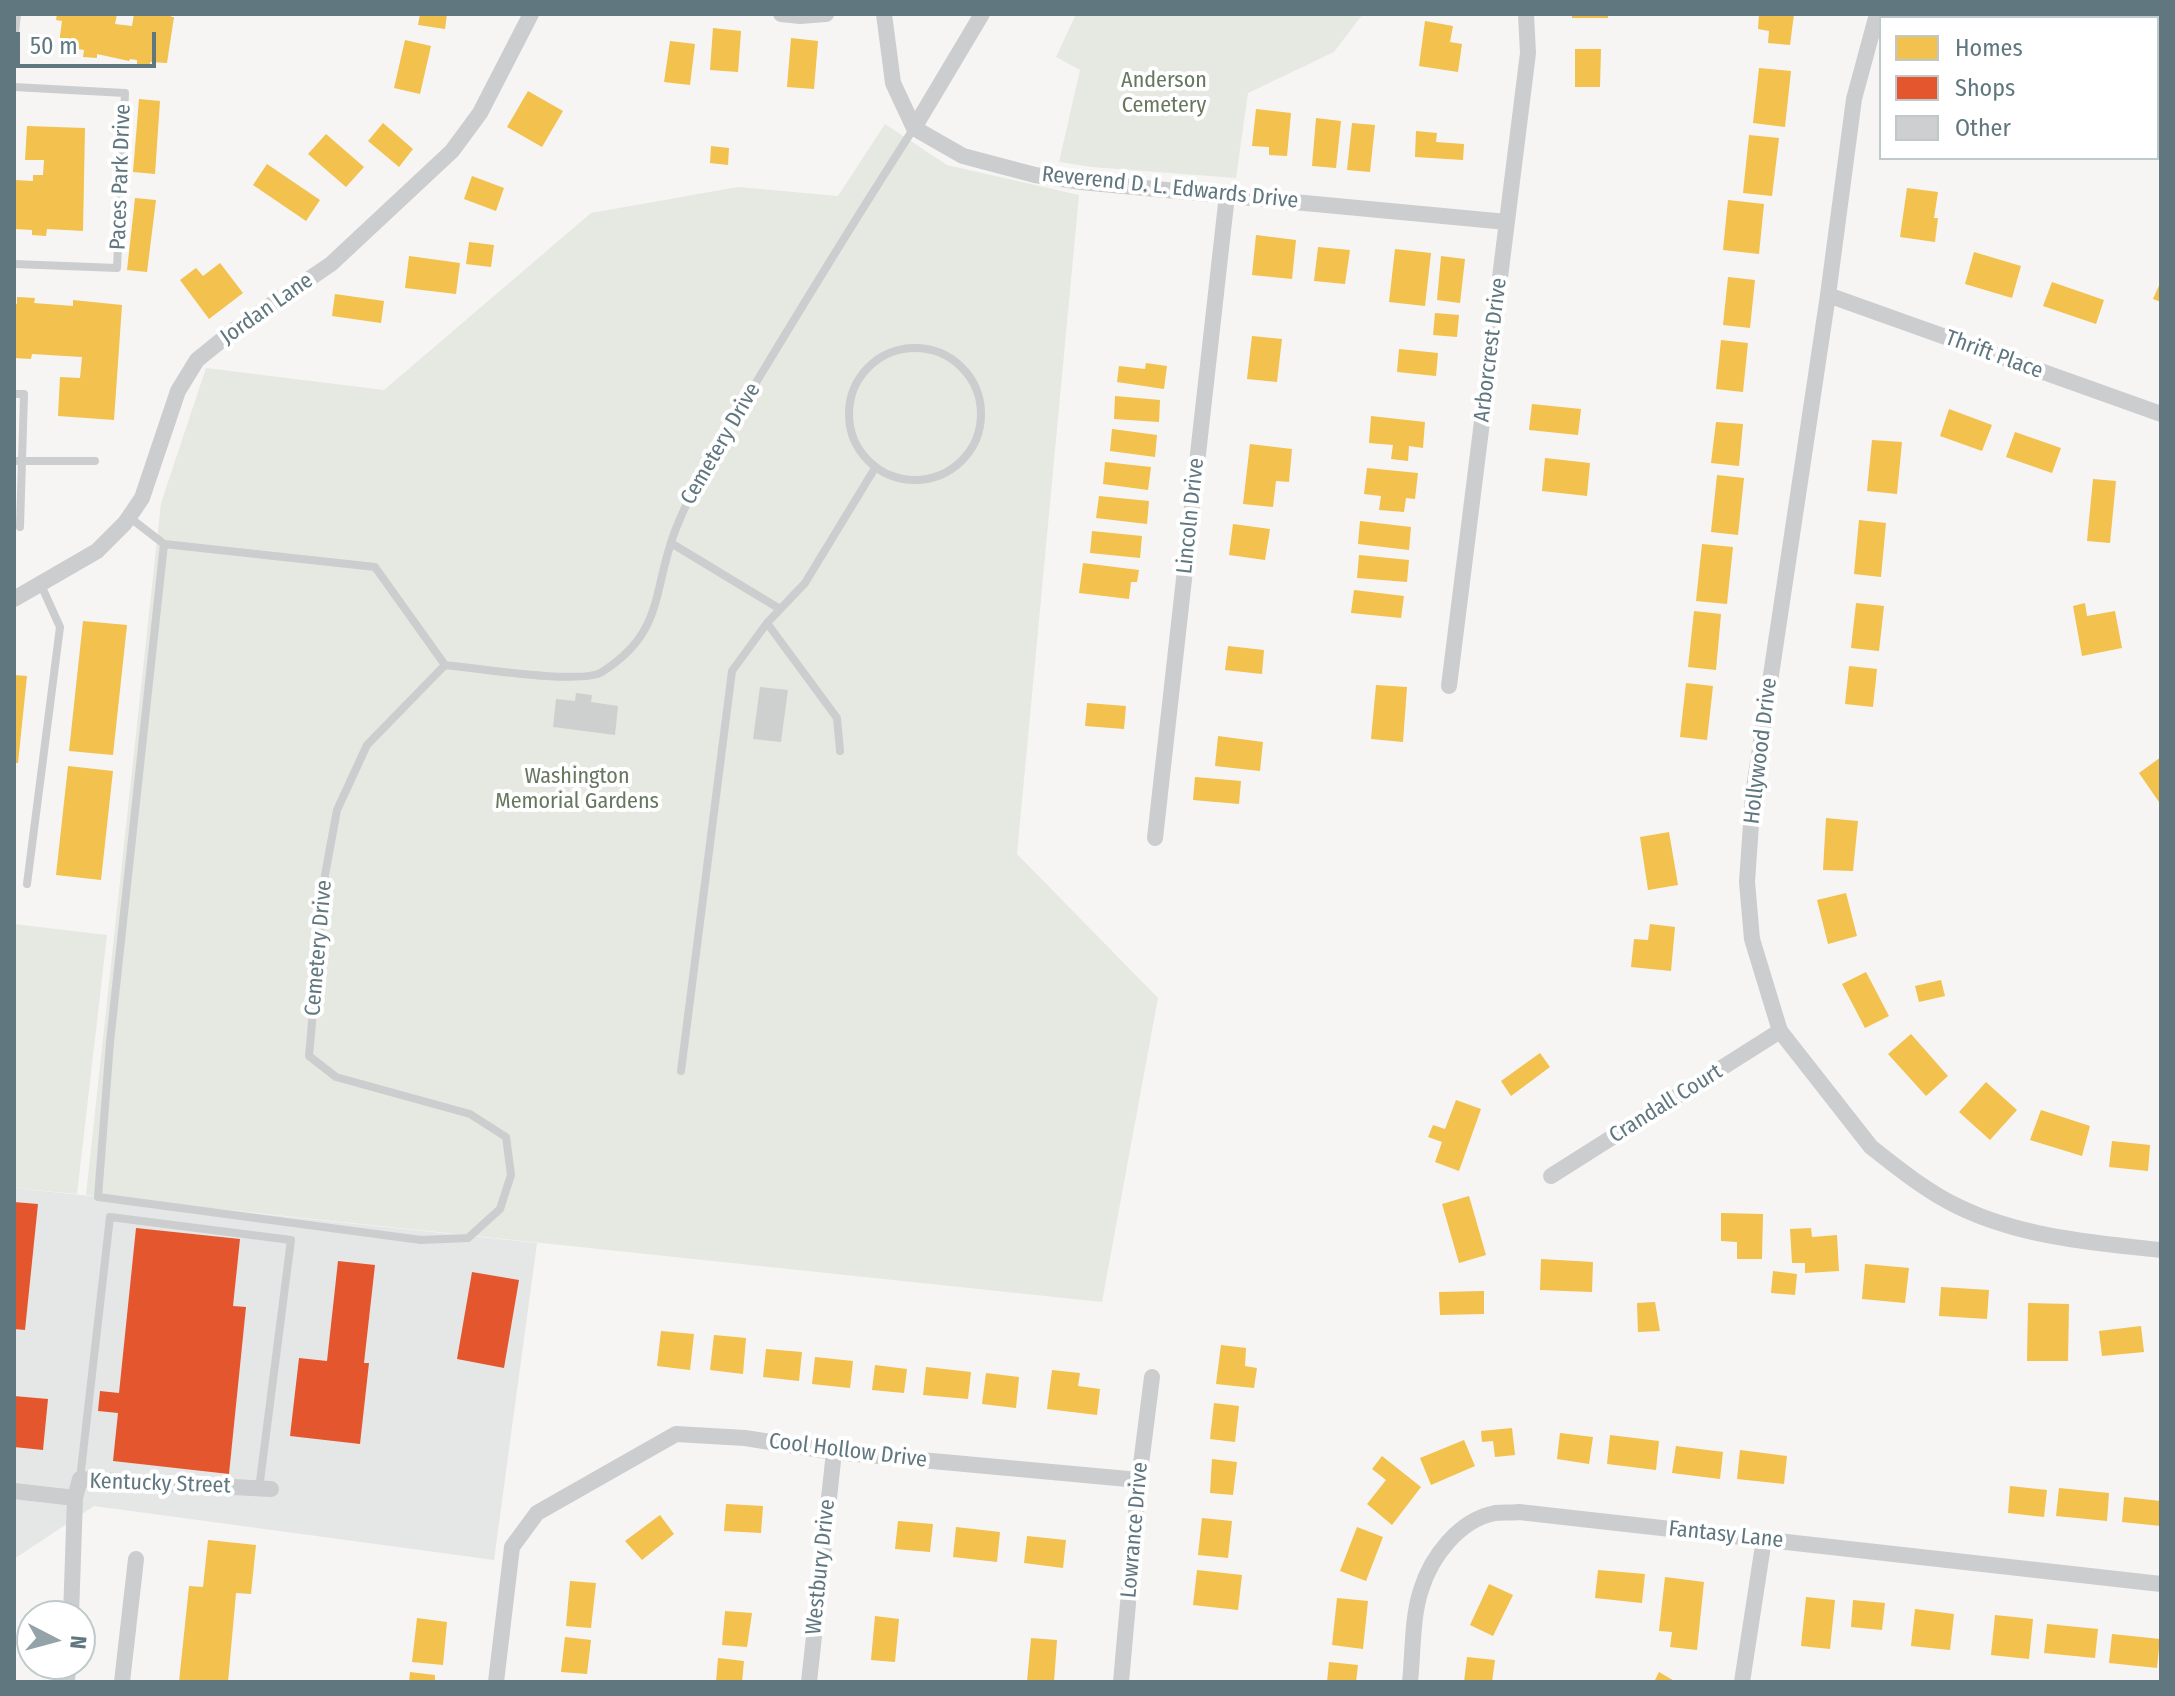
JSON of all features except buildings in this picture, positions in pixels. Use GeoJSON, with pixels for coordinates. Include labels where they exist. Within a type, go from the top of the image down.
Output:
{"type":"FeatureCollection","features":[{"type":"Feature","properties":{"kind":"street","name":"Jordan Lane"},"geometry":{"type":"LineString","coordinates":[[14,599],[97,551],[129,517],[150,480],[178,391],[197,360],[234,330],[331,264],[452,151],[480,113],[531,14]]}},
{"type":"Feature","properties":{"kind":"street"},"geometry":{"type":"LineString","coordinates":[[781,14],[826,14]]}},
{"type":"Feature","properties":{"kind":"street"},"geometry":{"type":"LineString","coordinates":[[884,14],[893,83],[914,128]]}},
{"type":"Feature","properties":{"kind":"street","name":"Cemetery Drive"},"geometry":{"type":"LineString","coordinates":[[914,128],[982,14]]}},
{"type":"Feature","properties":{"kind":"street","name":"Arborcrest Drive"},"geometry":{"type":"LineString","coordinates":[[1449,686],[1528,53],[1526,14]]}},
{"type":"Feature","properties":{"kind":"street","name":"Hollywood Drive"},"geometry":{"type":"LineString","coordinates":[[1877,14],[1854,99],[1828,295],[1753,795],[1747,882],[1752,939],[1780,1031],[1871,1147],[1912,1179],[1958,1206],[2015,1228],[2095,1243],[2161,1250]]}},
{"type":"Feature","properties":{"kind":"street","name":"Reverend D. L. Edwards Drive"},"geometry":{"type":"LineString","coordinates":[[914,128],[963,156],[1035,175],[1081,182],[1507,222]]}},
{"type":"Feature","properties":{"kind":"street","name":"Lincoln Drive"},"geometry":{"type":"LineString","coordinates":[[1155,838],[1227,195]]}},
{"type":"Feature","properties":{"kind":"street","name":"Thrift Place"},"geometry":{"type":"LineString","coordinates":[[1828,295],[2161,414]]}},
{"type":"Feature","properties":{"kind":"street","name":"Crandall Court"},"geometry":{"type":"LineString","coordinates":[[1551,1176],[1780,1031]]}},
{"type":"Feature","properties":{"kind":"street","name":"Lowrance Drive"},"geometry":{"type":"LineString","coordinates":[[1121,1682],[1139,1480],[1152,1377]]}},
{"type":"Feature","properties":{"kind":"street","name":"Cool Hollow Drive"},"geometry":{"type":"LineString","coordinates":[[496,1682],[512,1547],[537,1513],[676,1434],[745,1438],[834,1452],[1139,1480]]}},
{"type":"Feature","properties":{"kind":"street","name":"Westbury Drive"},"geometry":{"type":"LineString","coordinates":[[809,1682],[834,1452]]}},
{"type":"Feature","properties":{"kind":"street","name":"Kentucky Street"},"geometry":{"type":"LineString","coordinates":[[14,1491],[75,1498],[80,1479],[265,1489]]}},
{"type":"Feature","properties":{"kind":"street"},"geometry":{"type":"LineString","coordinates":[[72,1600],[75,1498]]}},
{"type":"Feature","properties":{"kind":"street","name":"Fantasy Lane"},"geometry":{"type":"LineString","coordinates":[[1410,1682],[1419,1593],[1430,1567],[1447,1544],[1470,1523],[1494,1513],[1519,1512],[2161,1584]]}},
{"type":"Feature","properties":{"kind":"street"},"geometry":{"type":"LineString","coordinates":[[1742,1682],[1764,1539]]}},
{"type":"Feature","properties":{"kind":"street"},"geometry":{"type":"LineString","coordinates":[[122,1682],[136,1559]]}},
{"type":"Feature","properties":{"kind":"lane"},"geometry":{"type":"LineString","coordinates":[[14,43],[17,14]]}},
{"type":"Feature","properties":{"kind":"lane","name":"Paces Park Drive"},"geometry":{"type":"LineString","coordinates":[[14,87],[125,93],[117,268],[14,264]]}},
{"type":"Feature","properties":{"kind":"lane","name":"Cemetery Drive"},"geometry":{"type":"LineString","coordinates":[[164,544],[110,1042],[98,1197],[421,1240],[468,1238],[500,1209],[511,1175],[506,1137],[470,1114],[336,1077],[309,1056],[325,875],[337,810],[367,745],[445,665],[570,677],[599,674],[624,655],[644,634],[671,543],[692,490],[914,128]]}},
{"type":"Feature","properties":{"kind":"lane"},"geometry":{"type":"LineString","coordinates":[[914,348],[934,351],[953,360],[968,374],[978,393],[981,414],[978,435],[969,453],[954,468],[935,478],[915,481],[894,477],[875,468],[861,453],[852,435],[849,414],[852,394],[862,376],[876,361],[894,352],[914,348]]}},
{"type":"Feature","properties":{"kind":"lane"},"geometry":{"type":"LineString","coordinates":[[14,394],[24,394],[17,461],[20,527]]}},
{"type":"Feature","properties":{"kind":"lane"},"geometry":{"type":"LineString","coordinates":[[17,461],[95,461]]}},
{"type":"Feature","properties":{"kind":"lane"},"geometry":{"type":"LineString","coordinates":[[681,1071],[732,671],[767,623],[805,583],[875,468]]}},
{"type":"Feature","properties":{"kind":"lane"},"geometry":{"type":"LineString","coordinates":[[129,517],[164,544],[375,567],[445,665]]}},
{"type":"Feature","properties":{"kind":"lane"},"geometry":{"type":"LineString","coordinates":[[671,543],[780,609]]}},
{"type":"Feature","properties":{"kind":"lane"},"geometry":{"type":"LineString","coordinates":[[27,884],[60,627],[41,585]]}},
{"type":"Feature","properties":{"kind":"lane"},"geometry":{"type":"LineString","coordinates":[[767,623],[837,718],[840,751]]}},
{"type":"Feature","properties":{"kind":"lane"},"geometry":{"type":"LineString","coordinates":[[80,1479],[110,1217],[291,1240],[265,1489]]}},
{"type":"Feature","properties":{"kind":"shaded area"},"geometry":{"type":"Polygon","coordinates":[[[14,1188],[537,1243],[494,1560],[94,1506],[14,1559],[14,1188]]]}},
{"type":"Feature","properties":{"kind":"green space","name":"Anderson Cemetery"},"geometry":{"type":"Polygon","coordinates":[[[1076,14],[1363,14],[1334,52],[1248,93],[1236,178],[1059,162],[1080,70],[1056,57],[1076,14]]]}},
{"type":"Feature","properties":{"kind":"green space","name":"Washington Memorial Gardens"},"geometry":{"type":"Polygon","coordinates":[[[885,124],[947,165],[1079,195],[1017,854],[1158,998],[1102,1302],[86,1195],[161,503],[206,368],[384,390],[591,213],[738,187],[838,196],[885,124]]]}},
{"type":"Feature","properties":{"kind":"green space"},"geometry":{"type":"Polygon","coordinates":[[[14,924],[107,935],[77,1194],[14,1188],[14,924]]]}}]}
